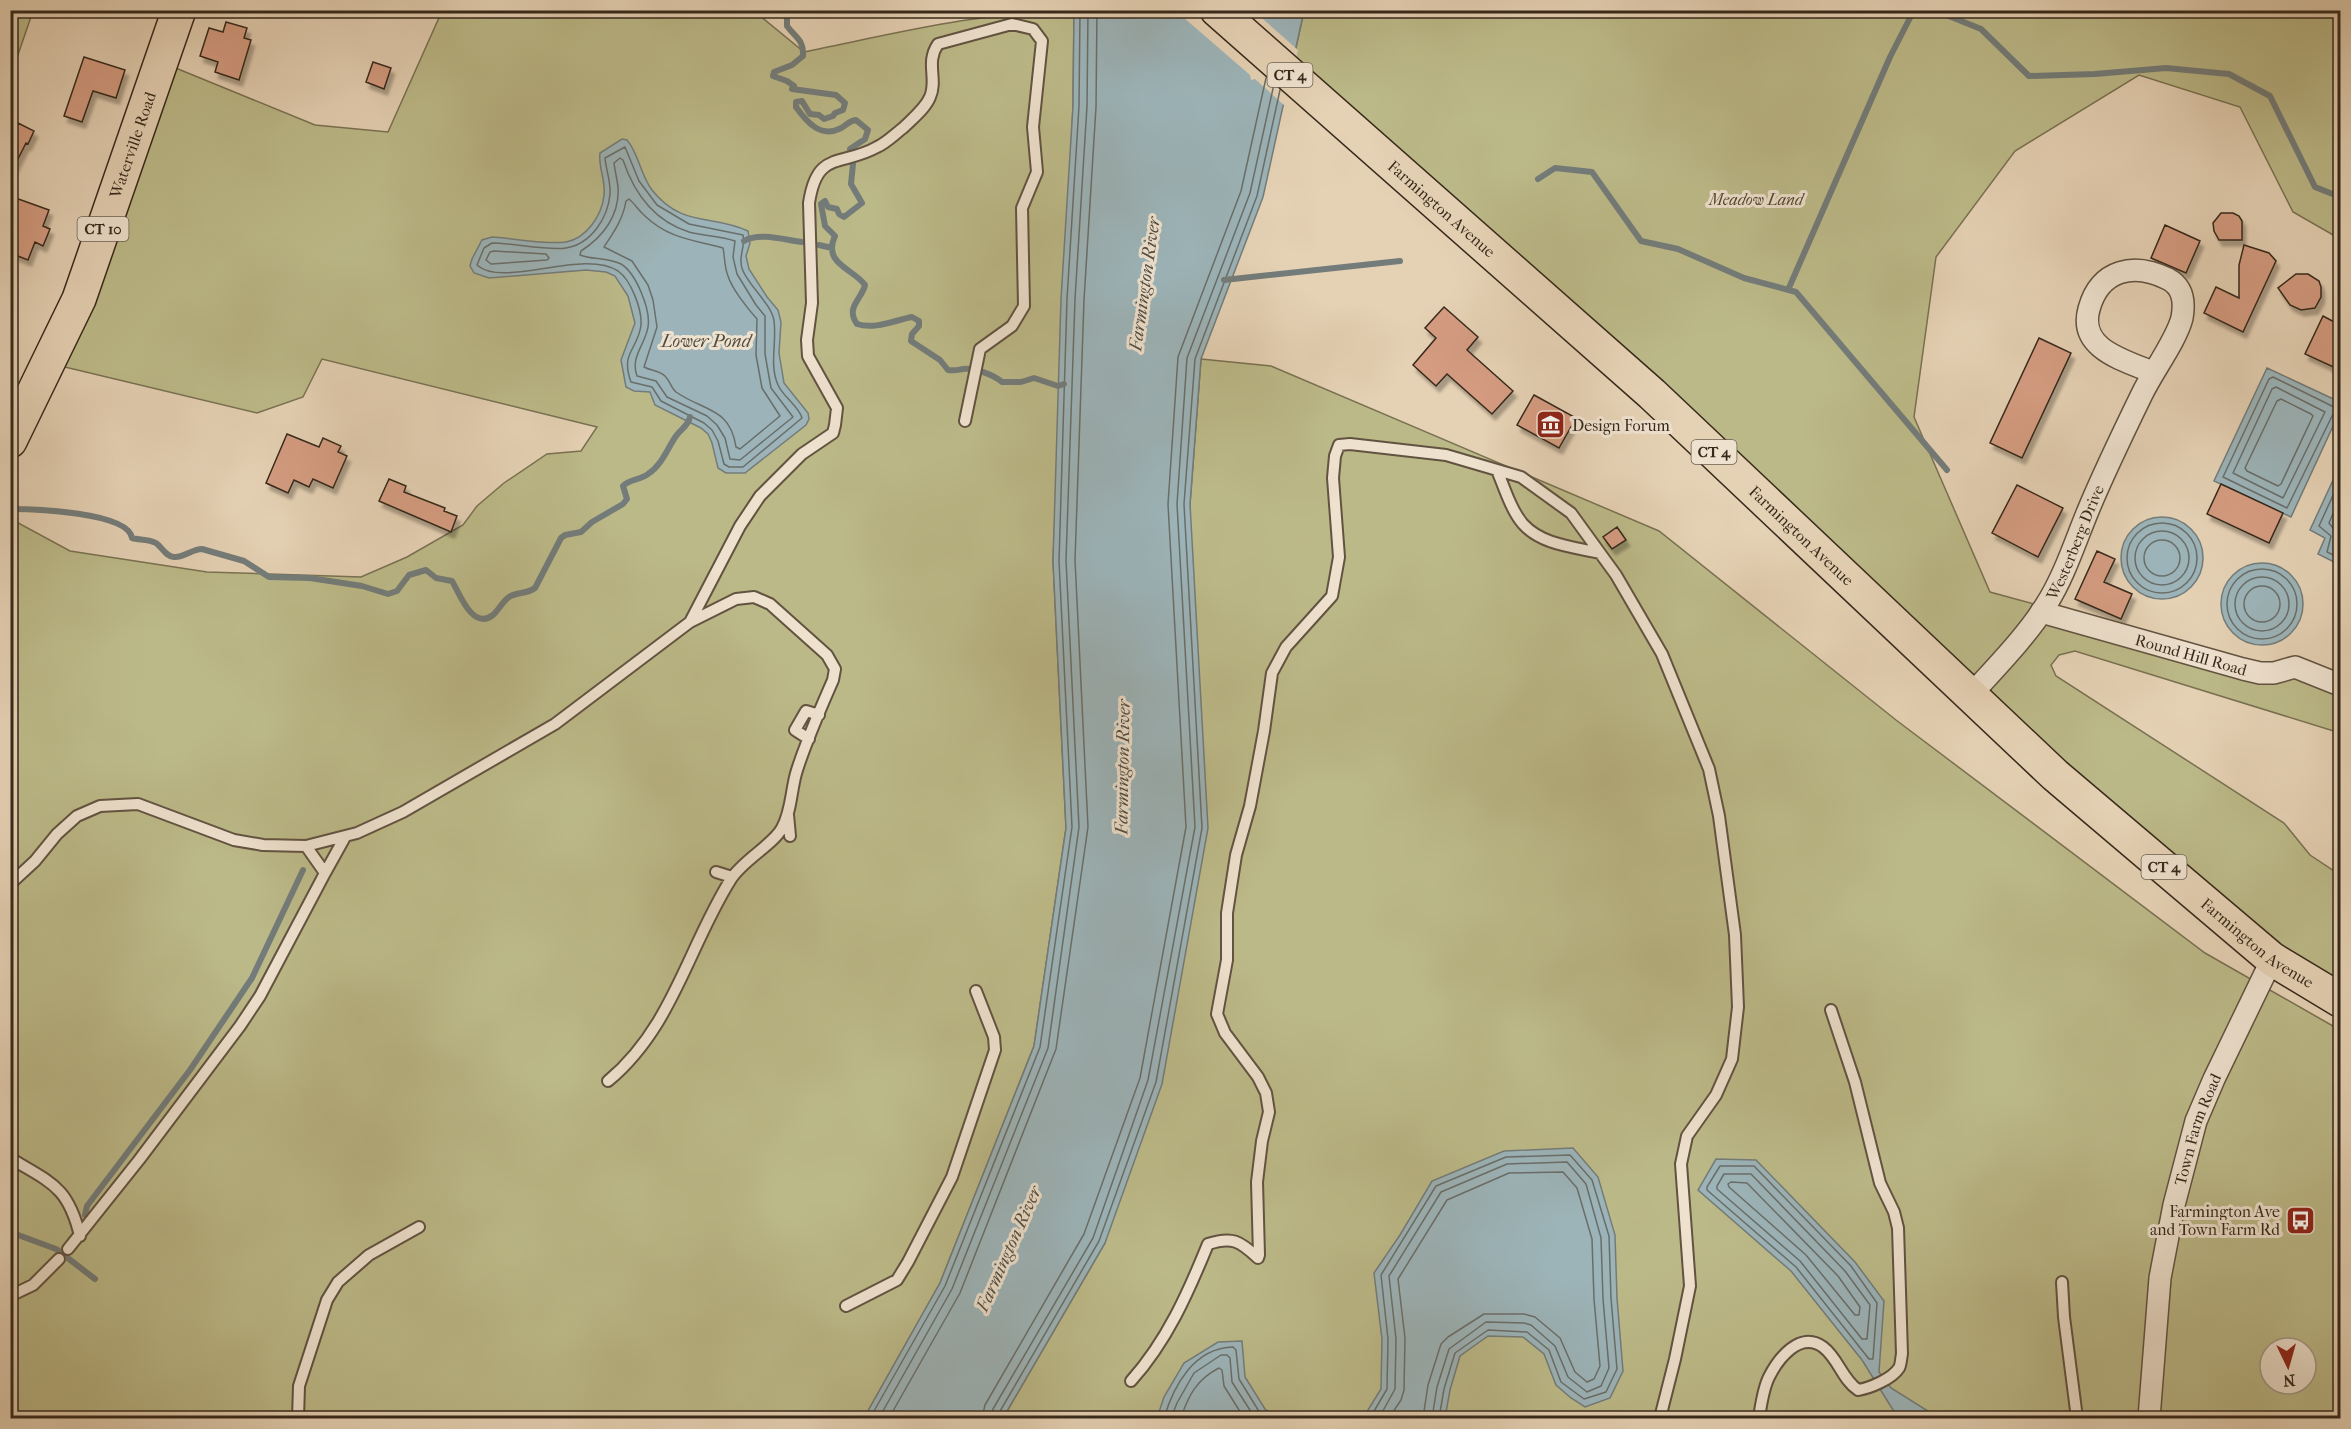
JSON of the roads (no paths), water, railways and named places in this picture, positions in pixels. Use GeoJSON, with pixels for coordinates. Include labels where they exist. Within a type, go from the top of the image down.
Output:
{"type":"FeatureCollection","features":[{"type":"Feature","properties":{"kind":"main road","name":"Waterville Road"},"geometry":{"type":"LineString","coordinates":[[10,441],[79,299],[179,10]]}},
{"type":"Feature","properties":{"kind":"main road","name":"Farmington Avenue"},"geometry":{"type":"LineString","coordinates":[[1217,10],[1361,140],[1652,394],[2055,775],[2272,958],[2340,1000]]}},
{"type":"Feature","properties":{"kind":"street","name":"Westerberg Drive"},"geometry":{"type":"LineString","coordinates":[[1970,696],[2041,612],[2058,583],[2097,488],[2152,372],[2178,328],[2183,309],[2181,291],[2173,282],[2150,272],[2134,269],[2124,271],[2105,282],[2094,295],[2088,315],[2090,335],[2100,348],[2152,372]]}},
{"type":"Feature","properties":{"kind":"street","name":"Round Hill Road"},"geometry":{"type":"LineString","coordinates":[[2041,612],[2243,669],[2274,673],[2295,667],[2340,685]]}},
{"type":"Feature","properties":{"kind":"street","name":"Town Farm Road"},"geometry":{"type":"LineString","coordinates":[[2149,1419],[2160,1278],[2174,1205],[2196,1121],[2272,958]]}},
{"type":"Feature","properties":{"kind":"lane"},"geometry":{"type":"LineString","coordinates":[[690,622],[740,526],[760,496],[802,454],[833,433],[836,425],[837,408],[808,356],[807,340],[812,303],[809,203],[817,174],[828,163],[877,148],[925,105],[932,95],[931,60],[938,44],[1012,24],[1033,29],[1042,41],[1033,127],[1037,172],[1022,208],[1024,306],[1012,326],[980,350],[965,421]]}},
{"type":"Feature","properties":{"kind":"lane"},"geometry":{"type":"LineString","coordinates":[[1131,1381],[1152,1359],[1166,1336],[1193,1282],[1208,1244],[1226,1238],[1245,1245],[1258,1258],[1259,1255],[1257,1182],[1262,1141],[1269,1112],[1266,1093],[1258,1077],[1225,1033],[1217,1014],[1227,960],[1227,913],[1236,855],[1250,806],[1272,674],[1286,647],[1332,596],[1339,556],[1333,478],[1335,456],[1339,445],[1350,444],[1446,455],[1521,477],[1571,513],[1616,575],[1662,654],[1709,769],[1719,816],[1735,935],[1738,1006],[1732,1059],[1716,1095],[1687,1136],[1681,1164],[1690,1287],[1660,1419]]}},
{"type":"Feature","properties":{"kind":"lane"},"geometry":{"type":"LineString","coordinates":[[1497,470],[1522,523],[1536,536],[1600,553]]}},
{"type":"Feature","properties":{"kind":"lane"},"geometry":{"type":"LineString","coordinates":[[10,884],[36,861],[57,834],[77,816],[107,805],[138,804],[234,840],[262,845],[306,846],[345,837],[403,812],[555,723],[690,622],[736,600],[754,597],[770,604],[827,655],[835,669],[832,680],[796,772],[782,829],[732,877],[707,921],[690,964],[652,1034],[628,1065],[609,1081]]}},
{"type":"Feature","properties":{"kind":"lane"},"geometry":{"type":"LineString","coordinates":[[809,739],[795,730],[806,711],[819,715]]}},
{"type":"Feature","properties":{"kind":"lane"},"geometry":{"type":"LineString","coordinates":[[801,720],[813,727]]}},
{"type":"Feature","properties":{"kind":"lane"},"geometry":{"type":"LineString","coordinates":[[788,812],[790,836]]}},
{"type":"Feature","properties":{"kind":"lane"},"geometry":{"type":"LineString","coordinates":[[68,1249],[240,1026],[260,996],[345,837]]}},
{"type":"Feature","properties":{"kind":"lane"},"geometry":{"type":"LineString","coordinates":[[306,846],[325,873]]}},
{"type":"Feature","properties":{"kind":"lane"},"geometry":{"type":"LineString","coordinates":[[716,872],[732,877]]}},
{"type":"Feature","properties":{"kind":"lane"},"geometry":{"type":"LineString","coordinates":[[846,1306],[897,1280],[952,1177],[995,1050],[994,1038],[976,991]]}},
{"type":"Feature","properties":{"kind":"lane"},"geometry":{"type":"LineString","coordinates":[[1759,1419],[1768,1378],[1783,1355],[1797,1344],[1809,1342],[1822,1346],[1850,1384],[1858,1390],[1889,1377],[1900,1367],[1902,1354],[1898,1228],[1894,1212],[1880,1183],[1855,1082],[1831,1010]]}},
{"type":"Feature","properties":{"kind":"lane"},"geometry":{"type":"LineString","coordinates":[[10,1158],[57,1187],[70,1202],[80,1236]]}},
{"type":"Feature","properties":{"kind":"lane"},"geometry":{"type":"LineString","coordinates":[[298,1419],[299,1386],[327,1300],[338,1282],[369,1255],[419,1227]]}},
{"type":"Feature","properties":{"kind":"lane"},"geometry":{"type":"LineString","coordinates":[[10,1296],[33,1285],[59,1259]]}},
{"type":"Feature","properties":{"kind":"lane"},"geometry":{"type":"LineString","coordinates":[[2062,1282],[2064,1317],[2077,1419]]}},
{"type":"Feature","properties":{"kind":"water","name":"Farmington River"},"geometry":{"type":"Polygon","coordinates":[[[1074,11],[1304,11],[1263,197],[1201,359],[1190,504],[1208,828],[1162,1084],[1105,1243],[1003,1418],[864,1418],[940,1283],[1034,1046],[1066,828],[1053,561],[1061,299],[1073,106],[1074,11]]]}},
{"type":"Feature","properties":{"kind":"water","name":"Lower Pond"},"geometry":{"type":"Polygon","coordinates":[[[622,139],[627,140],[631,146],[648,184],[663,202],[686,215],[748,231],[750,243],[746,256],[749,269],[778,310],[781,322],[779,353],[784,383],[808,413],[809,419],[806,425],[745,473],[726,473],[718,468],[708,434],[701,428],[655,405],[650,392],[634,391],[626,387],[621,360],[635,323],[628,296],[615,276],[606,272],[586,270],[489,278],[474,273],[470,266],[482,240],[492,237],[559,243],[574,240],[587,231],[597,218],[603,203],[604,184],[600,153],[622,139]]]}},
{"type":"Feature","properties":{"kind":"water"},"geometry":{"type":"Polygon","coordinates":[[[2267,368],[2340,402],[2340,411],[2291,517],[2214,481],[2267,368]]]}},
{"type":"Feature","properties":{"kind":"water"},"geometry":{"type":"Polygon","coordinates":[[[2340,465],[2340,565],[2318,554],[2325,538],[2310,530],[2340,465]]]}},
{"type":"Feature","properties":{"kind":"water"},"geometry":{"type":"Polygon","coordinates":[[[2162,517],[2178,520],[2191,529],[2200,542],[2203,558],[2200,574],[2191,587],[2178,596],[2162,599],[2146,596],[2133,587],[2124,574],[2121,558],[2124,542],[2133,529],[2146,520],[2162,517]]]}},
{"type":"Feature","properties":{"kind":"water"},"geometry":{"type":"Polygon","coordinates":[[[2262,563],[2278,566],[2291,575],[2300,588],[2303,604],[2300,620],[2291,633],[2278,642],[2262,645],[2246,642],[2233,633],[2224,620],[2221,604],[2224,588],[2233,575],[2246,566],[2262,563]]]}},
{"type":"Feature","properties":{"kind":"water"},"geometry":{"type":"Polygon","coordinates":[[[1573,1148],[1598,1177],[1615,1235],[1623,1371],[1610,1398],[1585,1407],[1556,1385],[1544,1354],[1523,1337],[1488,1336],[1460,1356],[1445,1418],[1363,1418],[1381,1389],[1382,1339],[1374,1273],[1432,1181],[1504,1151],[1573,1148]]]}},
{"type":"Feature","properties":{"kind":"water"},"geometry":{"type":"Polygon","coordinates":[[[1716,1159],[1756,1160],[1855,1262],[1884,1301],[1879,1372],[1891,1388],[1939,1418],[1898,1418],[1862,1360],[1791,1271],[1698,1190],[1716,1159]]]}},
{"type":"Feature","properties":{"kind":"water"},"geometry":{"type":"Polygon","coordinates":[[[1242,1341],[1245,1377],[1265,1409],[1278,1418],[1157,1418],[1164,1397],[1184,1363],[1218,1342],[1242,1341]]]}},
{"type":"Feature","properties":{"kind":"waterway"},"geometry":{"type":"LineString","coordinates":[[783,10],[787,26],[801,43],[803,56],[792,65],[774,72],[773,76],[787,81],[794,86],[792,89],[836,95],[845,103],[843,110],[824,119],[819,115],[810,114],[802,101],[796,102],[796,107],[814,127],[832,131],[856,120],[868,130],[865,139],[850,149],[853,164],[851,184],[862,203],[844,217],[837,209],[828,207],[825,201],[821,204],[825,226],[835,236],[832,245],[836,260],[865,285],[853,308],[857,324],[871,326],[912,317],[919,321],[919,326],[912,334],[911,341],[940,360],[948,370],[978,370],[1002,382],[1021,382],[1034,378],[1058,386],[1064,384]]}},
{"type":"Feature","properties":{"kind":"waterway"},"geometry":{"type":"LineString","coordinates":[[1788,290],[1890,57],[1914,10]]}},
{"type":"Feature","properties":{"kind":"waterway"},"geometry":{"type":"LineString","coordinates":[[1934,10],[1981,29],[2029,76],[2095,74],[2166,68],[2229,74],[2270,96],[2315,187],[2340,197]]}},
{"type":"Feature","properties":{"kind":"waterway"},"geometry":{"type":"LineString","coordinates":[[1538,179],[1555,168],[1592,172],[1641,241],[1678,249],[1744,278],[1796,292],[1947,470]]}},
{"type":"Feature","properties":{"kind":"waterway"},"geometry":{"type":"LineString","coordinates":[[744,241],[764,237],[802,242]]}},
{"type":"Feature","properties":{"kind":"waterway"},"geometry":{"type":"LineString","coordinates":[[819,245],[832,248]]}},
{"type":"Feature","properties":{"kind":"waterway"},"geometry":{"type":"LineString","coordinates":[[1224,280],[1400,261]]}},
{"type":"Feature","properties":{"kind":"waterway"},"geometry":{"type":"LineString","coordinates":[[10,509],[58,511],[98,517],[127,529],[132,538],[156,543],[171,556],[181,556],[202,549],[244,561],[269,577],[310,578],[362,586],[388,594],[397,591],[409,575],[426,570],[436,578],[452,581],[467,608],[479,618],[485,619],[493,615],[509,597],[535,588],[561,538],[581,532],[592,522],[623,504],[627,499],[623,486],[645,476],[657,466],[690,417]]}},
{"type":"Feature","properties":{"kind":"waterway"},"geometry":{"type":"LineString","coordinates":[[85,1215],[87,1206],[190,1070],[252,978],[303,870]]}},
{"type":"Feature","properties":{"kind":"waterway"},"geometry":{"type":"LineString","coordinates":[[10,1232],[56,1249],[95,1279]]}},
{"type":"Feature","properties":{"kind":"place","name":"Design Forum"},"geometry":{"type":"Point","coordinates":[1551,425]}},
{"type":"Feature","properties":{"kind":"place","name":"Farmington Ave and Town Farm Rd"},"geometry":{"type":"Point","coordinates":[2301,1220]}},
{"type":"Feature","properties":{"kind":"park label","name":"Meadow Land"},"geometry":{"type":"Point","coordinates":[1756,199]}}]}
